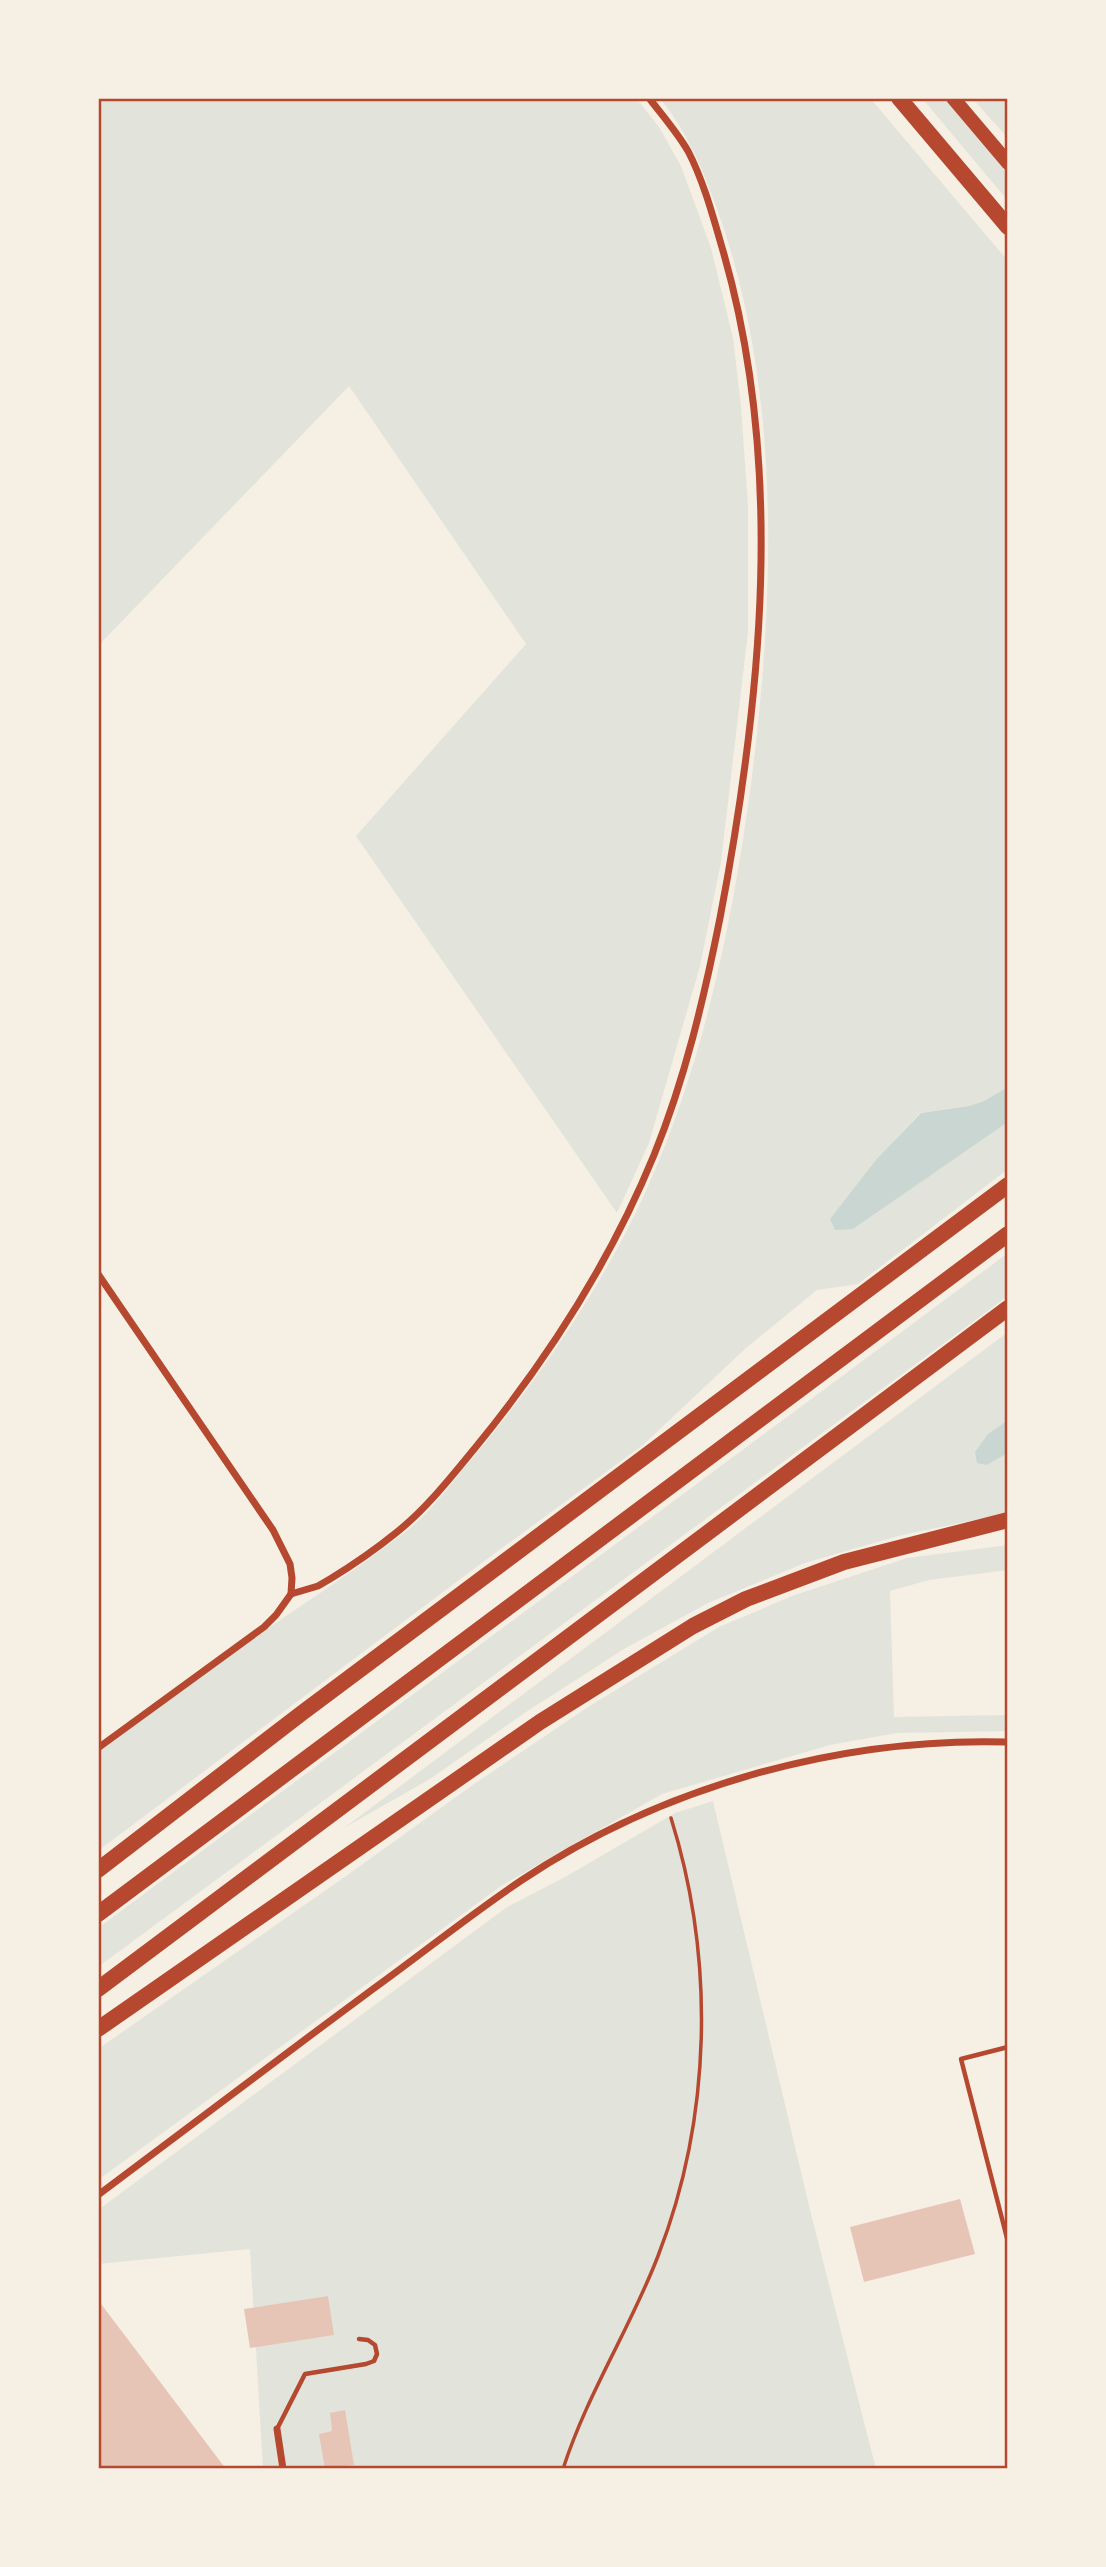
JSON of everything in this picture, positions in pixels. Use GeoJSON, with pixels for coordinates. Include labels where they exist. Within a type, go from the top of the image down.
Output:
{"type":"FeatureCollection","features":[{"type":"Feature","properties":{"kind":"highway"},"geometry":{"type":"LineString","coordinates":[[899,98],[1008,227]]}},
{"type":"Feature","properties":{"kind":"highway"},"geometry":{"type":"LineString","coordinates":[[98,1870],[280,1729],[1008,1185]]}},
{"type":"Feature","properties":{"kind":"highway"},"geometry":{"type":"LineString","coordinates":[[98,1914],[1008,1234]]}},
{"type":"Feature","properties":{"kind":"highway"},"geometry":{"type":"LineString","coordinates":[[98,1989],[1008,1308]]}},
{"type":"Feature","properties":{"kind":"highway"},"geometry":{"type":"LineString","coordinates":[[98,2029],[540,1722],[693,1626],[746,1599],[844,1562],[1008,1520]]}},
{"type":"Feature","properties":{"kind":"main road"},"geometry":{"type":"LineString","coordinates":[[953,98],[1008,163]]}},
{"type":"Feature","properties":{"kind":"street"},"geometry":{"type":"LineString","coordinates":[[291,1594],[318,1586],[330,1579],[399,1530],[444,1485],[509,1405],[574,1309],[622,1228],[657,1150],[692,1044],[723,904],[750,724],[760,601],[759,484],[751,372],[727,264],[708,200],[688,152],[649,98]]}},
{"type":"Feature","properties":{"kind":"street"},"geometry":{"type":"LineString","coordinates":[[98,1274],[273,1530],[290,1564],[292,1578],[291,1594],[264,1627],[98,1748]]}},
{"type":"Feature","properties":{"kind":"street"},"geometry":{"type":"LineString","coordinates":[[98,2195],[521,1880],[603,1833],[667,1805],[762,1772],[841,1754],[930,1744],[1008,1742]]}},
{"type":"Feature","properties":{"kind":"street"},"geometry":{"type":"LineString","coordinates":[[277,2429],[283,2469]]}},
{"type":"Feature","properties":{"kind":"lane"},"geometry":{"type":"LineString","coordinates":[[1008,2047],[961,2059],[1008,2242]]}},
{"type":"Feature","properties":{"kind":"lane"},"geometry":{"type":"LineString","coordinates":[[277,2429],[305,2374],[374,2361],[377,2354],[375,2345],[368,2340],[359,2339]]}},
{"type":"Feature","properties":{"kind":"path"},"geometry":{"type":"LineString","coordinates":[[563,2469],[583,2414],[636,2308],[658,2257],[673,2214],[691,2135],[701,2042],[700,1971],[692,1905],[667,1805]]}},
{"type":"Feature","properties":{"kind":"shaded area"},"geometry":{"type":"Polygon","coordinates":[[[98,98],[636,98],[659,127],[681,166],[711,248],[733,338],[748,506],[748,632],[721,862],[700,966],[649,1143],[617,1213],[356,836],[526,644],[349,386],[98,646],[98,98]]]}},
{"type":"Feature","properties":{"kind":"shaded area"},"geometry":{"type":"Polygon","coordinates":[[[660,98],[870,98],[1008,261],[1008,1087],[969,1106],[920,1113],[877,1160],[830,1219],[853,1229],[1008,1122],[1008,1169],[858,1284],[817,1290],[746,1348],[643,1445],[98,1851],[98,1753],[234,1652],[350,1573],[410,1528],[436,1502],[480,1450],[536,1376],[563,1338],[612,1258],[652,1177],[688,1082],[726,934],[751,784],[765,640],[767,494],[763,420],[753,348],[738,277],[700,165],[678,124],[660,98]]]}},
{"type":"Feature","properties":{"kind":"shaded area"},"geometry":{"type":"Polygon","coordinates":[[[922,98],[947,98],[1008,171],[1008,201],[922,98]]]}},
{"type":"Feature","properties":{"kind":"shaded area"},"geometry":{"type":"Polygon","coordinates":[[[972,98],[1008,98],[1008,138],[972,98]]]}},
{"type":"Feature","properties":{"kind":"shaded area"},"geometry":{"type":"Polygon","coordinates":[[[1008,1087],[1008,1122],[853,1229],[835,1230],[830,1219],[876,1160],[921,1113],[969,1106],[1008,1087]]]}},
{"type":"Feature","properties":{"kind":"shaded area"},"geometry":{"type":"Polygon","coordinates":[[[1008,1253],[1008,1296],[98,1967],[98,1928],[1008,1253]]]}},
{"type":"Feature","properties":{"kind":"shaded area"},"geometry":{"type":"Polygon","coordinates":[[[1008,1332],[1008,1420],[989,1434],[987,1465],[1008,1453],[1008,1513],[898,1536],[805,1563],[708,1603],[624,1649],[526,1712],[430,1779],[344,1828],[1008,1332]]]}},
{"type":"Feature","properties":{"kind":"shaded area"},"geometry":{"type":"Polygon","coordinates":[[[1008,1420],[1008,1453],[987,1465],[977,1463],[975,1452],[988,1434],[1008,1420]]]}},
{"type":"Feature","properties":{"kind":"shaded area"},"geometry":{"type":"Polygon","coordinates":[[[1008,1545],[1008,1570],[929,1580],[890,1591],[894,1717],[1008,1715],[1008,1731],[897,1733],[830,1745],[662,1794],[501,1886],[98,2180],[98,2049],[474,1784],[588,1707],[719,1627],[792,1596],[907,1558],[1008,1545]]]}},
{"type":"Feature","properties":{"kind":"shaded area"},"geometry":{"type":"Polygon","coordinates":[[[713,1801],[810,2210],[876,2469],[263,2469],[250,2249],[98,2264],[98,2210],[507,1907],[565,1877],[675,1813],[713,1801]]]}},
{"type":"Feature","properties":{"kind":"building"},"geometry":{"type":"Polygon","coordinates":[[[960,2199],[975,2254],[864,2282],[850,2227],[960,2199]]]}},
{"type":"Feature","properties":{"kind":"building"},"geometry":{"type":"Polygon","coordinates":[[[328,2296],[334,2335],[250,2348],[244,2309],[328,2296]]]}},
{"type":"Feature","properties":{"kind":"building"},"geometry":{"type":"Polygon","coordinates":[[[98,2300],[226,2469],[98,2469],[98,2300]]]}},
{"type":"Feature","properties":{"kind":"building"},"geometry":{"type":"Polygon","coordinates":[[[345,2410],[354,2465],[325,2469],[319,2434],[332,2431],[330,2413],[345,2410]]]}}]}
